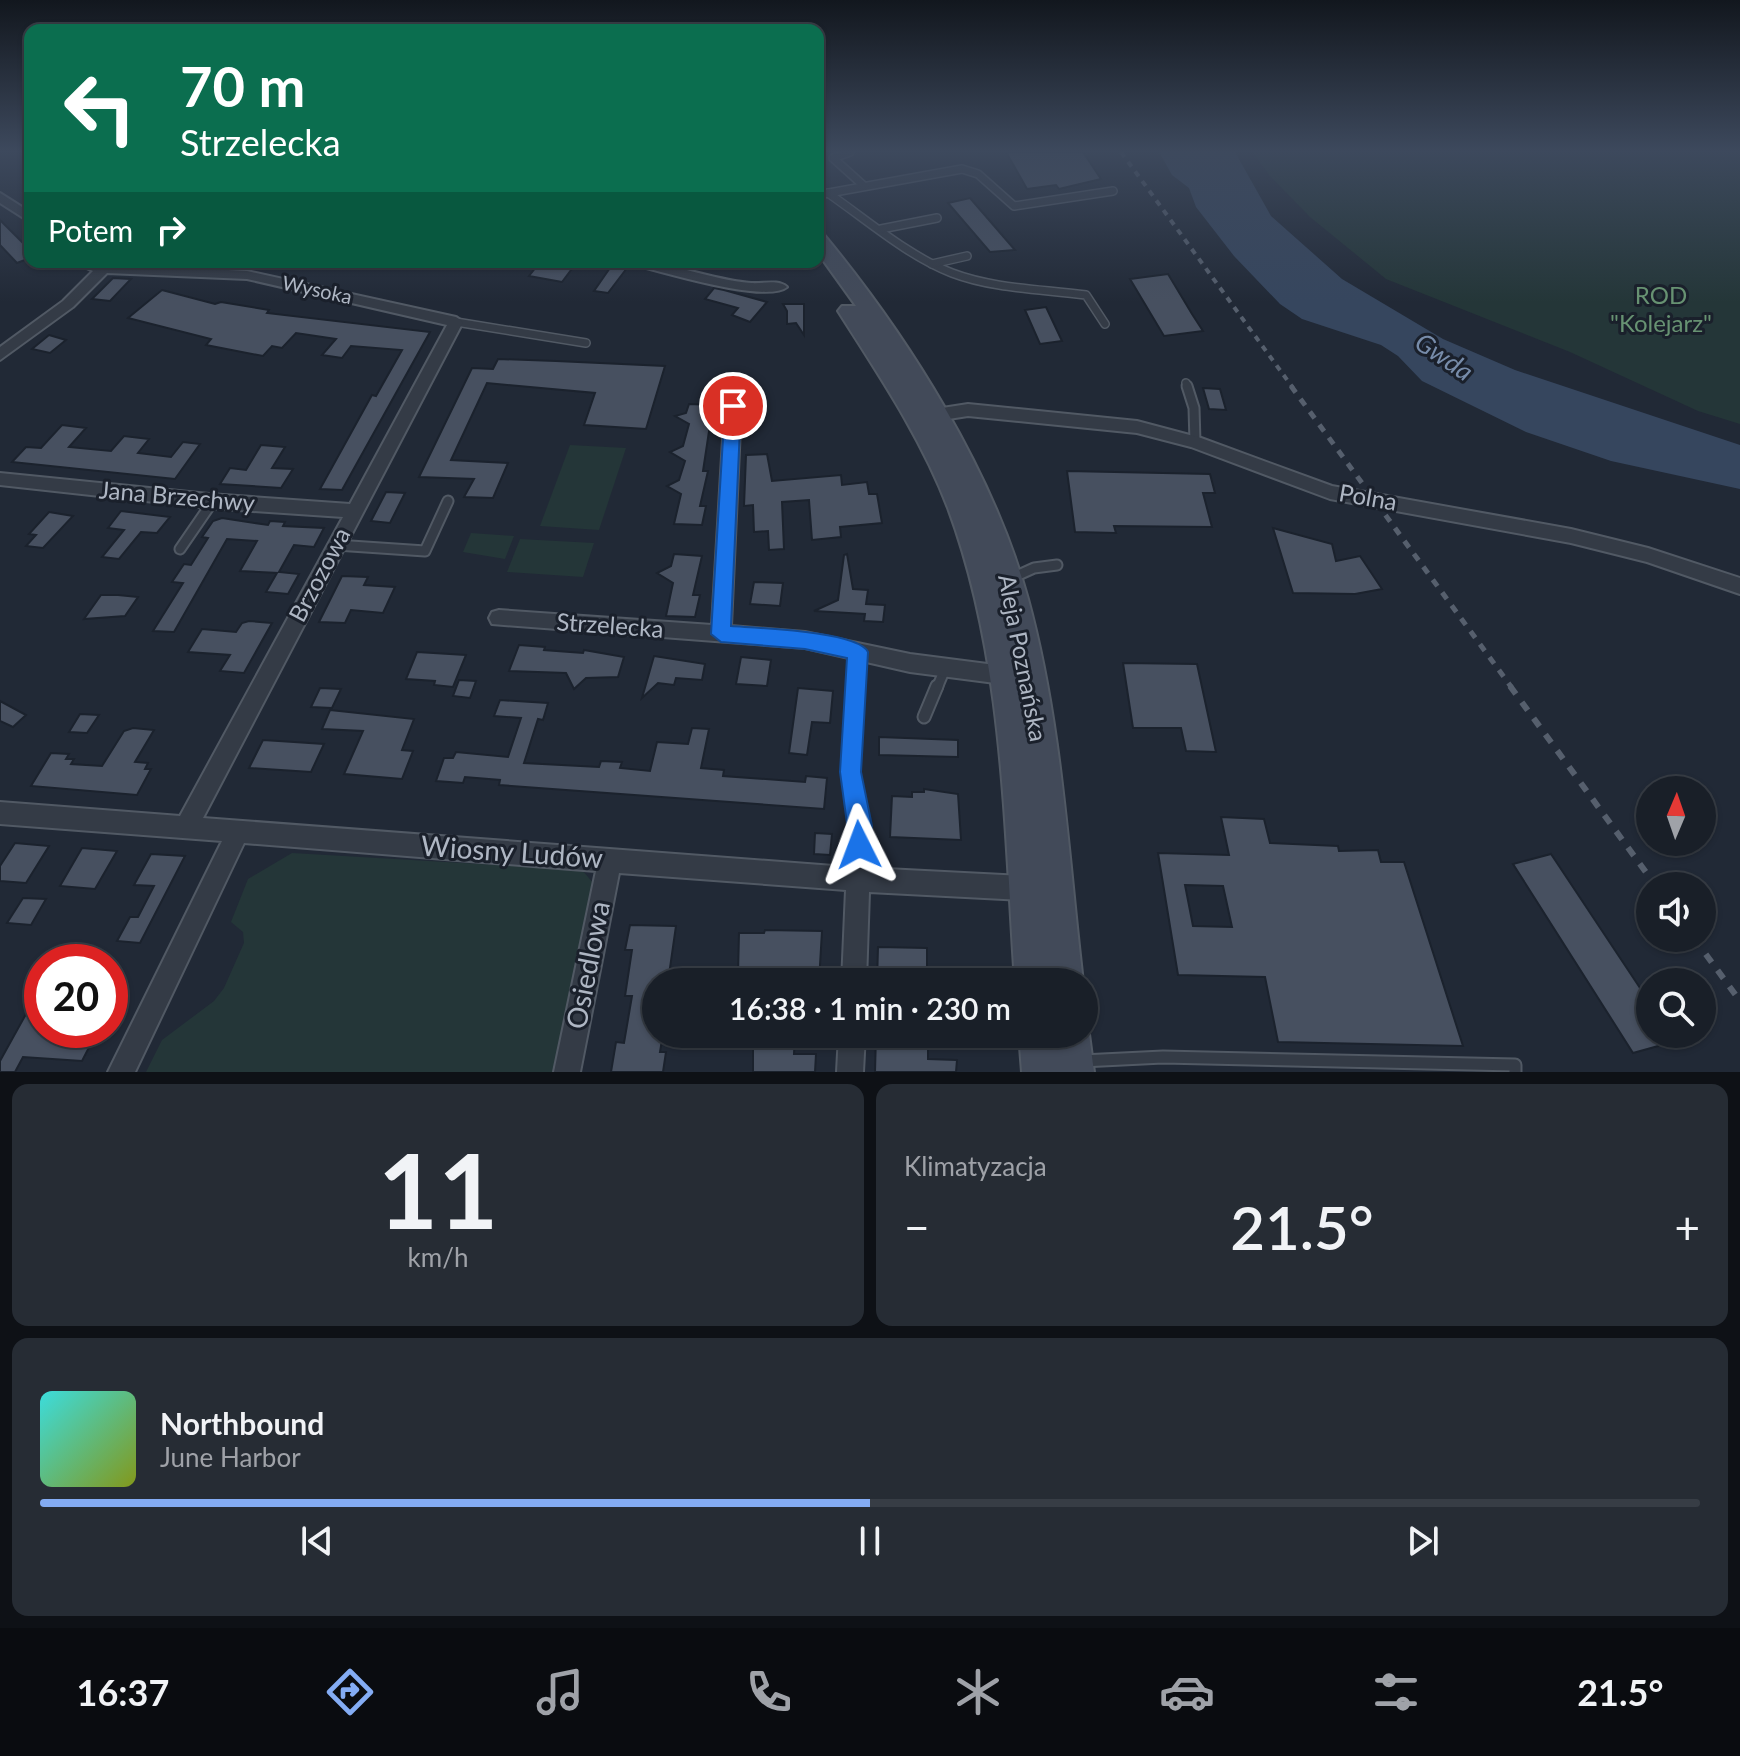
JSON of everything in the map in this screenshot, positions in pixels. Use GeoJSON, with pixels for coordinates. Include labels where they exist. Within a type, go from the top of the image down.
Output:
{"type":"FeatureCollection","features":[{"type":"Feature","properties":{"kind":"main road","name":"Aleja Poznańska"},"geometry":{"type":"LineString","coordinates":[[824,248],[848,278],[930,423],[974,545],[990,602],[1003,675],[1032,968]]}},
{"type":"Feature","properties":{"kind":"main road","name":"Aleja Poznańska"},"geometry":{"type":"LineString","coordinates":[[819,268],[930,423],[982,504],[1009,580],[1034,707],[1063,968]]}},
{"type":"Feature","properties":{"kind":"street"},"geometry":{"type":"LineString","coordinates":[[7,202],[24,214]]}},
{"type":"Feature","properties":{"kind":"street","name":"Wysoka"},"geometry":{"type":"LineString","coordinates":[[100,268],[236,274],[456,322]]}},
{"type":"Feature","properties":{"kind":"street"},"geometry":{"type":"LineString","coordinates":[[665,268],[750,288],[780,287]]}},
{"type":"Feature","properties":{"kind":"street"},"geometry":{"type":"LineString","coordinates":[[0,355],[68,304],[103,269]]}},
{"type":"Feature","properties":{"kind":"street","name":"Brzozowa"},"geometry":{"type":"LineString","coordinates":[[186,828],[456,322]]}},
{"type":"Feature","properties":{"kind":"street"},"geometry":{"type":"LineString","coordinates":[[721,634],[733,406]]}},
{"type":"Feature","properties":{"kind":"street","name":"Polna"},"geometry":{"type":"LineString","coordinates":[[930,423],[998,413],[1108,423],[1195,442],[1330,492],[1583,539],[1648,555],[1740,586]]}},
{"type":"Feature","properties":{"kind":"street","name":"Jana Brzechwy"},"geometry":{"type":"LineString","coordinates":[[0,479],[213,501],[354,511]]}},
{"type":"Feature","properties":{"kind":"street","name":"Strzelecka"},"geometry":{"type":"LineString","coordinates":[[499,618],[805,640],[945,669],[1003,675]]}},
{"type":"Feature","properties":{"kind":"street","name":"Wiosny Ludów"},"geometry":{"type":"LineString","coordinates":[[0,813],[853,879],[1024,888]]}},
{"type":"Feature","properties":{"kind":"street"},"geometry":{"type":"LineString","coordinates":[[121,1072],[238,832]]}},
{"type":"Feature","properties":{"kind":"street","name":"Osiedlowa"},"geometry":{"type":"LineString","coordinates":[[567,1072],[610,859]]}},
{"type":"Feature","properties":{"kind":"street"},"geometry":{"type":"LineString","coordinates":[[853,879],[854,968]]}},
{"type":"Feature","properties":{"kind":"street"},"geometry":{"type":"LineString","coordinates":[[850,1072],[851,1048]]}},
{"type":"Feature","properties":{"kind":"lane"},"geometry":{"type":"LineString","coordinates":[[841,202],[932,264],[975,280],[1086,295],[1105,324]]}},
{"type":"Feature","properties":{"kind":"lane"},"geometry":{"type":"LineString","coordinates":[[1005,202],[1014,206],[1040,202]]}},
{"type":"Feature","properties":{"kind":"lane"},"geometry":{"type":"LineString","coordinates":[[881,229],[937,218]]}},
{"type":"Feature","properties":{"kind":"lane"},"geometry":{"type":"LineString","coordinates":[[932,264],[967,256]]}},
{"type":"Feature","properties":{"kind":"lane"},"geometry":{"type":"LineString","coordinates":[[456,322],[586,343]]}},
{"type":"Feature","properties":{"kind":"lane"},"geometry":{"type":"LineString","coordinates":[[1186,383],[1194,408],[1195,442]]}},
{"type":"Feature","properties":{"kind":"lane"},"geometry":{"type":"LineString","coordinates":[[180,549],[213,501]]}},
{"type":"Feature","properties":{"kind":"lane"},"geometry":{"type":"LineString","coordinates":[[336,545],[425,551],[448,501]]}},
{"type":"Feature","properties":{"kind":"lane"},"geometry":{"type":"LineString","coordinates":[[1009,580],[1026,571],[1057,565]]}},
{"type":"Feature","properties":{"kind":"lane"},"geometry":{"type":"LineString","coordinates":[[853,879],[861,826],[856,771],[858,652]]}},
{"type":"Feature","properties":{"kind":"lane"},"geometry":{"type":"LineString","coordinates":[[924,717],[945,669]]}},
{"type":"Feature","properties":{"kind":"lane"},"geometry":{"type":"LineString","coordinates":[[1065,1060],[1163,1057],[1515,1065],[1515,1072]]}},
{"type":"Feature","properties":{"kind":"green space","name":"ROD \"Kolejarz\""},"geometry":{"type":"Polygon","coordinates":[[[1295,202],[1740,202],[1740,424],[1698,411],[1570,352],[1386,279],[1295,202]]]}},
{"type":"Feature","properties":{"kind":"green space"},"geometry":{"type":"Polygon","coordinates":[[[570,445],[626,448],[599,530],[540,526],[570,445]]]}},
{"type":"Feature","properties":{"kind":"green space"},"geometry":{"type":"Polygon","coordinates":[[[471,533],[514,536],[505,559],[463,552],[471,533]]]}},
{"type":"Feature","properties":{"kind":"green space"},"geometry":{"type":"Polygon","coordinates":[[[520,539],[594,543],[583,577],[507,572],[520,539]]]}},
{"type":"Feature","properties":{"kind":"green space"},"geometry":{"type":"Polygon","coordinates":[[[292,853],[582,870],[594,884],[556,1072],[146,1072],[162,1040],[214,1001],[224,988],[244,943],[243,932],[231,922],[248,879],[292,853]]]}},
{"type":"Feature","properties":{"kind":"water","name":"Gwda"},"geometry":{"type":"Polygon","coordinates":[[[1194,202],[1263,202],[1271,216],[1342,279],[1443,339],[1515,370],[1740,445],[1740,489],[1611,461],[1526,432],[1422,381],[1398,356],[1381,345],[1302,319],[1280,304],[1234,256],[1194,202]]]}},
{"type":"Feature","properties":{"kind":"building"},"geometry":{"type":"Polygon","coordinates":[[[973,202],[1015,250],[990,252],[948,203],[973,202]]]}},
{"type":"Feature","properties":{"kind":"building"},"geometry":{"type":"Polygon","coordinates":[[[0,220],[24,244],[24,260],[17,263],[0,245],[0,220]]]}},
{"type":"Feature","properties":{"kind":"building"},"geometry":{"type":"Polygon","coordinates":[[[535,268],[572,268],[562,282],[529,276],[535,268]]]}},
{"type":"Feature","properties":{"kind":"building"},"geometry":{"type":"Polygon","coordinates":[[[610,268],[627,268],[608,293],[594,291],[610,268]]]}},
{"type":"Feature","properties":{"kind":"building"},"geometry":{"type":"Polygon","coordinates":[[[1168,274],[1203,331],[1164,336],[1130,279],[1168,274]]]}},
{"type":"Feature","properties":{"kind":"building"},"geometry":{"type":"Polygon","coordinates":[[[113,278],[131,279],[110,301],[92,299],[113,278]]]}},
{"type":"Feature","properties":{"kind":"building"},"geometry":{"type":"Polygon","coordinates":[[[714,288],[767,302],[750,322],[732,315],[738,308],[705,299],[714,288]]]}},
{"type":"Feature","properties":{"kind":"building"},"geometry":{"type":"Polygon","coordinates":[[[162,290],[215,304],[221,302],[269,310],[267,313],[430,332],[342,490],[320,489],[372,395],[376,396],[402,350],[351,346],[342,358],[322,355],[336,339],[296,333],[282,348],[272,346],[263,356],[206,345],[211,339],[128,318],[162,290]]]}},
{"type":"Feature","properties":{"kind":"building"},"geometry":{"type":"Polygon","coordinates":[[[783,304],[804,304],[804,335],[796,323],[787,324],[787,311],[783,304]]]}},
{"type":"Feature","properties":{"kind":"building"},"geometry":{"type":"Polygon","coordinates":[[[1046,307],[1062,341],[1040,344],[1025,310],[1046,307]]]}},
{"type":"Feature","properties":{"kind":"building"},"geometry":{"type":"Polygon","coordinates":[[[49,335],[66,340],[50,353],[32,349],[49,335]]]}},
{"type":"Feature","properties":{"kind":"building"},"geometry":{"type":"Polygon","coordinates":[[[498,359],[665,366],[646,429],[584,425],[595,393],[487,383],[451,460],[508,463],[493,498],[464,497],[474,479],[419,477],[472,368],[493,369],[498,359]]]}},
{"type":"Feature","properties":{"kind":"building"},"geometry":{"type":"Polygon","coordinates":[[[1203,388],[1220,389],[1226,410],[1209,409],[1203,388]]]}},
{"type":"Feature","properties":{"kind":"building"},"geometry":{"type":"Polygon","coordinates":[[[689,404],[713,405],[703,471],[708,471],[700,506],[706,506],[702,525],[674,524],[681,494],[667,486],[679,480],[685,461],[670,452],[683,446],[689,424],[675,416],[686,413],[689,404]]]}},
{"type":"Feature","properties":{"kind":"building"},"geometry":{"type":"Polygon","coordinates":[[[62,425],[86,428],[69,447],[111,451],[124,436],[149,439],[138,453],[171,457],[183,442],[200,444],[175,479],[12,462],[26,447],[41,448],[62,425]]]}},
{"type":"Feature","properties":{"kind":"building"},"geometry":{"type":"Polygon","coordinates":[[[261,445],[285,447],[272,468],[293,469],[281,488],[220,484],[230,468],[246,470],[261,445]]]}},
{"type":"Feature","properties":{"kind":"building"},"geometry":{"type":"Polygon","coordinates":[[[767,454],[772,481],[841,475],[842,485],[867,482],[869,494],[877,494],[882,523],[840,527],[841,537],[812,540],[809,500],[782,502],[784,549],[769,550],[768,531],[754,532],[753,505],[744,506],[746,455],[767,454]]]}},
{"type":"Feature","properties":{"kind":"building"},"geometry":{"type":"Polygon","coordinates":[[[1067,471],[1210,474],[1215,493],[1203,493],[1212,527],[1114,526],[1116,533],[1075,532],[1067,471]]]}},
{"type":"Feature","properties":{"kind":"building"},"geometry":{"type":"Polygon","coordinates":[[[386,492],[405,493],[390,523],[371,521],[386,492]]]}},
{"type":"Feature","properties":{"kind":"building"},"geometry":{"type":"Polygon","coordinates":[[[121,511],[170,517],[157,533],[141,532],[119,559],[102,557],[124,530],[108,528],[121,511]]]}},
{"type":"Feature","properties":{"kind":"building"},"geometry":{"type":"Polygon","coordinates":[[[49,512],[73,516],[43,548],[26,546],[36,535],[29,534],[49,512]]]}},
{"type":"Feature","properties":{"kind":"building"},"geometry":{"type":"Polygon","coordinates":[[[222,518],[268,525],[270,521],[285,522],[283,526],[324,528],[314,547],[294,545],[279,572],[299,574],[288,594],[266,592],[277,573],[240,571],[257,541],[227,539],[174,632],[153,631],[183,583],[172,582],[184,564],[191,565],[208,538],[202,537],[213,521],[222,518]]]}},
{"type":"Feature","properties":{"kind":"building"},"geometry":{"type":"Polygon","coordinates":[[[1273,528],[1332,544],[1336,561],[1360,556],[1382,589],[1355,594],[1293,593],[1273,528]]]}},
{"type":"Feature","properties":{"kind":"building"},"geometry":{"type":"Polygon","coordinates":[[[674,554],[702,556],[693,595],[700,595],[695,617],[666,616],[673,583],[657,573],[671,566],[674,554]]]}},
{"type":"Feature","properties":{"kind":"building"},"geometry":{"type":"Polygon","coordinates":[[[847,554],[853,589],[868,590],[866,604],[885,605],[883,622],[864,621],[865,614],[814,611],[838,600],[844,555],[847,554]]]}},
{"type":"Feature","properties":{"kind":"building"},"geometry":{"type":"Polygon","coordinates":[[[342,576],[368,577],[364,585],[395,587],[383,613],[351,610],[345,623],[319,622],[342,576]]]}},
{"type":"Feature","properties":{"kind":"building"},"geometry":{"type":"Polygon","coordinates":[[[754,582],[783,583],[780,606],[750,604],[754,582]]]}},
{"type":"Feature","properties":{"kind":"building"},"geometry":{"type":"Polygon","coordinates":[[[101,595],[138,597],[125,616],[84,619],[101,595]]]}},
{"type":"Feature","properties":{"kind":"building"},"geometry":{"type":"Polygon","coordinates":[[[242,623],[272,623],[244,673],[220,671],[230,655],[188,652],[202,629],[236,632],[242,623]]]}},
{"type":"Feature","properties":{"kind":"building"},"geometry":{"type":"Polygon","coordinates":[[[519,645],[583,653],[584,650],[624,657],[618,677],[586,678],[574,689],[566,673],[509,671],[519,645]]]}},
{"type":"Feature","properties":{"kind":"building"},"geometry":{"type":"Polygon","coordinates":[[[417,652],[466,655],[453,687],[434,685],[435,681],[406,679],[417,652]]]}},
{"type":"Feature","properties":{"kind":"building"},"geometry":{"type":"Polygon","coordinates":[[[654,656],[705,664],[702,680],[676,678],[674,685],[658,683],[642,698],[654,656]]]}},
{"type":"Feature","properties":{"kind":"building"},"geometry":{"type":"Polygon","coordinates":[[[741,657],[771,660],[767,686],[736,684],[741,657]]]}},
{"type":"Feature","properties":{"kind":"building"},"geometry":{"type":"Polygon","coordinates":[[[1123,663],[1197,664],[1216,752],[1186,751],[1181,728],[1133,728],[1123,663]]]}},
{"type":"Feature","properties":{"kind":"building"},"geometry":{"type":"Polygon","coordinates":[[[459,680],[476,681],[470,698],[453,696],[459,680]]]}},
{"type":"Feature","properties":{"kind":"building"},"geometry":{"type":"Polygon","coordinates":[[[320,688],[341,689],[332,708],[311,707],[320,688]]]}},
{"type":"Feature","properties":{"kind":"building"},"geometry":{"type":"Polygon","coordinates":[[[798,688],[833,691],[830,723],[812,722],[807,755],[789,753],[798,688]]]}},
{"type":"Feature","properties":{"kind":"building"},"geometry":{"type":"Polygon","coordinates":[[[500,700],[548,703],[543,720],[538,719],[524,763],[599,767],[601,761],[622,762],[620,768],[650,771],[657,742],[688,744],[692,728],[709,729],[701,768],[724,770],[723,776],[805,782],[806,776],[827,778],[824,809],[499,785],[500,780],[465,777],[463,783],[436,781],[444,758],[453,758],[456,752],[508,757],[521,718],[494,716],[500,700]]]}},
{"type":"Feature","properties":{"kind":"building"},"geometry":{"type":"Polygon","coordinates":[[[0,701],[26,715],[13,727],[0,721],[0,701]]]}},
{"type":"Feature","properties":{"kind":"building"},"geometry":{"type":"Polygon","coordinates":[[[330,710],[414,719],[402,750],[413,751],[402,779],[344,774],[363,731],[322,729],[330,710]]]}},
{"type":"Feature","properties":{"kind":"building"},"geometry":{"type":"Polygon","coordinates":[[[80,714],[99,715],[87,733],[69,732],[80,714]]]}},
{"type":"Feature","properties":{"kind":"building"},"geometry":{"type":"Polygon","coordinates":[[[133,728],[154,730],[135,762],[148,763],[145,769],[151,769],[137,795],[31,786],[51,753],[69,754],[66,759],[74,759],[71,764],[102,766],[124,731],[133,728]]]}},
{"type":"Feature","properties":{"kind":"building"},"geometry":{"type":"Polygon","coordinates":[[[879,737],[958,740],[958,757],[879,755],[879,737]]]}},
{"type":"Feature","properties":{"kind":"building"},"geometry":{"type":"Polygon","coordinates":[[[263,740],[324,744],[311,772],[249,768],[263,740]]]}},
{"type":"Feature","properties":{"kind":"building"},"geometry":{"type":"Polygon","coordinates":[[[924,789],[958,794],[961,840],[890,837],[892,796],[912,797],[912,792],[924,792],[924,789]]]}},
{"type":"Feature","properties":{"kind":"building"},"geometry":{"type":"Polygon","coordinates":[[[1221,817],[1264,819],[1270,843],[1338,846],[1339,851],[1378,850],[1381,862],[1404,862],[1463,1046],[1278,1042],[1265,977],[1178,975],[1158,853],[1229,855],[1221,817]],[[1185,885],[1193,926],[1232,927],[1223,886],[1185,885]]]}},
{"type":"Feature","properties":{"kind":"building"},"geometry":{"type":"Polygon","coordinates":[[[815,833],[832,834],[830,855],[814,854],[815,833]]]}},
{"type":"Feature","properties":{"kind":"building"},"geometry":{"type":"Polygon","coordinates":[[[15,843],[49,846],[26,883],[0,881],[0,866],[15,843]]]}},
{"type":"Feature","properties":{"kind":"building"},"geometry":{"type":"Polygon","coordinates":[[[82,848],[117,851],[95,889],[60,886],[82,848]]]}},
{"type":"Feature","properties":{"kind":"building"},"geometry":{"type":"Polygon","coordinates":[[[151,854],[185,856],[140,943],[117,941],[130,917],[138,917],[154,886],[134,885],[151,854]]]}},
{"type":"Feature","properties":{"kind":"building"},"geometry":{"type":"Polygon","coordinates":[[[1551,854],[1636,982],[1636,1048],[1651,1048],[1633,1053],[1513,864],[1551,854]]]}},
{"type":"Feature","properties":{"kind":"building"},"geometry":{"type":"Polygon","coordinates":[[[23,898],[46,899],[31,925],[7,923],[23,898]]]}},
{"type":"Feature","properties":{"kind":"building"},"geometry":{"type":"Polygon","coordinates":[[[630,925],[676,926],[670,968],[642,968],[642,1048],[661,1048],[660,1052],[666,1052],[663,1072],[611,1072],[616,1042],[624,1043],[632,996],[625,996],[632,950],[625,950],[630,925]]]}},
{"type":"Feature","properties":{"kind":"building"},"geometry":{"type":"Polygon","coordinates":[[[765,930],[822,931],[820,968],[738,968],[739,933],[764,933],[765,930]]]}},
{"type":"Feature","properties":{"kind":"building"},"geometry":{"type":"Polygon","coordinates":[[[878,947],[927,948],[927,968],[877,968],[878,947]]]}},
{"type":"Feature","properties":{"kind":"building"},"geometry":{"type":"Polygon","coordinates":[[[24,1018],[24,1048],[89,1048],[82,1061],[23,1057],[15,1072],[0,1072],[0,1061],[24,1018]]]}},
{"type":"Feature","properties":{"kind":"building"},"geometry":{"type":"Polygon","coordinates":[[[753,1048],[794,1048],[794,1054],[816,1054],[815,1072],[753,1072],[753,1048]]]}},
{"type":"Feature","properties":{"kind":"building"},"geometry":{"type":"Polygon","coordinates":[[[876,1048],[928,1048],[928,1059],[957,1060],[956,1072],[875,1072],[876,1048]]]}},
{"type":"Feature","properties":{"kind":"railway"},"geometry":{"type":"LineString","coordinates":[[1157,202],[1293,388]]}},
{"type":"Feature","properties":{"kind":"railway"},"geometry":{"type":"LineString","coordinates":[[1291,386],[1512,688]]}},
{"type":"Feature","properties":{"kind":"railway"},"geometry":{"type":"LineString","coordinates":[[1510,686],[1646,872]]}},
{"type":"Feature","properties":{"kind":"railway"},"geometry":{"type":"LineString","coordinates":[[1704,952],[1740,1001]]}},
{"type":"Feature","properties":{"kind":"route"},"geometry":{"type":"LineString","coordinates":[[733,406],[721,634],[805,640],[858,652],[851,772],[861,826],[859,845]]}}]}
